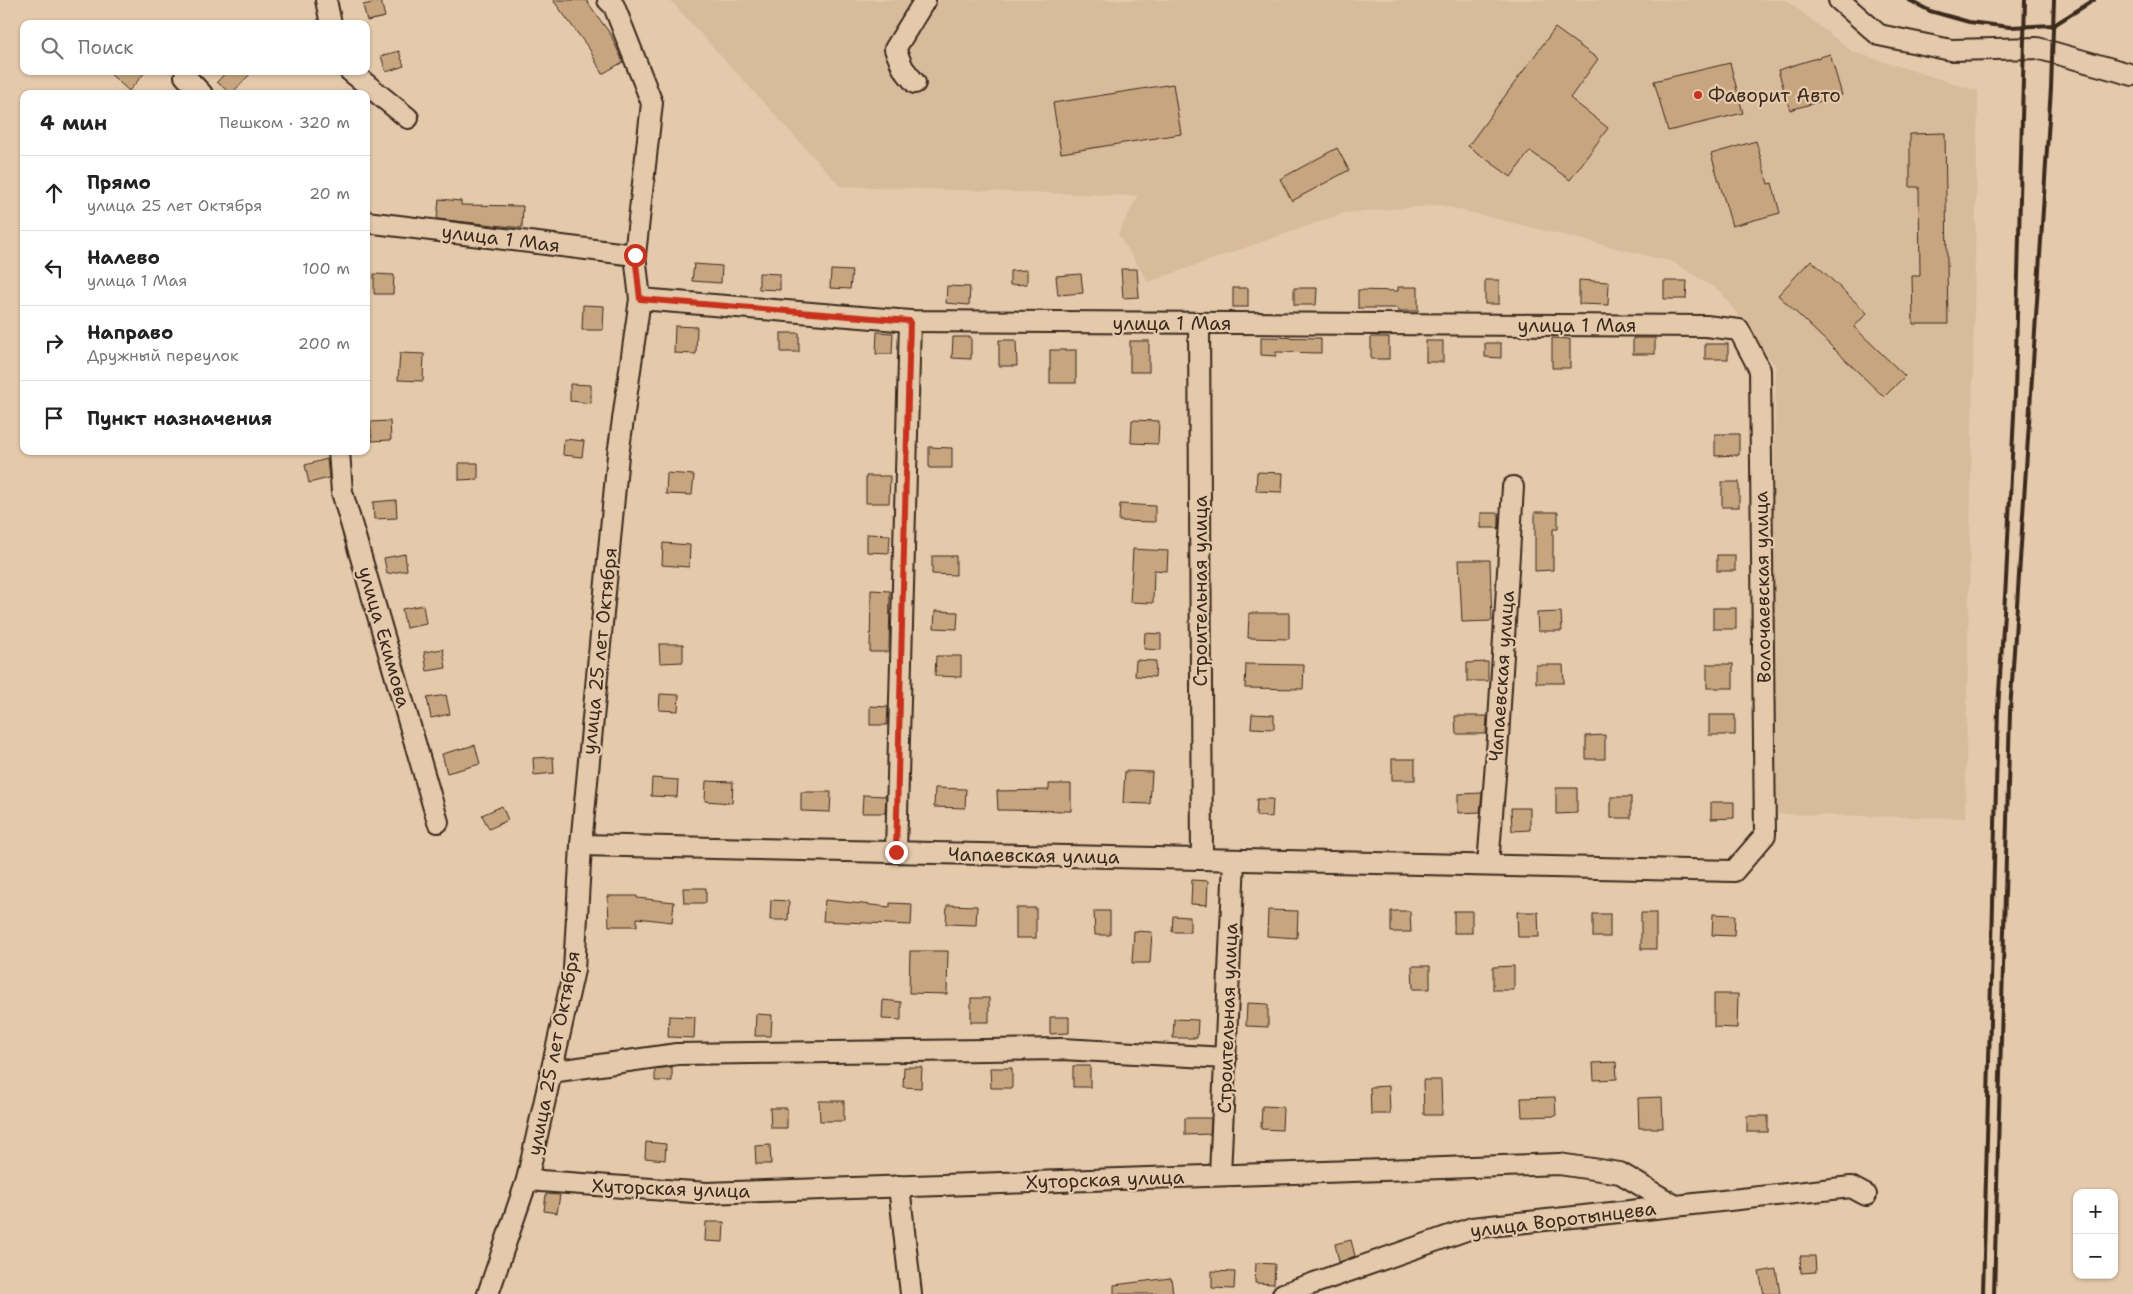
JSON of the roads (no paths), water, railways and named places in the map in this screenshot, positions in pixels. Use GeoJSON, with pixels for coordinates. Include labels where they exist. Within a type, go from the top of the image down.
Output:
{"type":"FeatureCollection","features":[{"type":"Feature","properties":{"kind":"street"},"geometry":{"type":"LineString","coordinates":[[326,0],[329,20]]}},
{"type":"Feature","properties":{"kind":"street"},"geometry":{"type":"LineString","coordinates":[[915,83],[902,68],[895,49],[925,0]]}},
{"type":"Feature","properties":{"kind":"street"},"geometry":{"type":"LineString","coordinates":[[1840,0],[1879,35],[1951,50],[2037,48],[2133,76]]}},
{"type":"Feature","properties":{"kind":"street","name":"улица 25 лет Октября"},"geometry":{"type":"LineString","coordinates":[[488,1294],[527,1180],[574,970],[581,845],[618,455],[640,299],[635,255],[652,102],[613,2]]}},
{"type":"Feature","properties":{"kind":"street"},"geometry":{"type":"LineString","coordinates":[[355,75],[408,118]]}},
{"type":"Feature","properties":{"kind":"street"},"geometry":{"type":"LineString","coordinates":[[185,76],[198,90]]}},
{"type":"Feature","properties":{"kind":"street","name":"улица 1 Мая"},"geometry":{"type":"LineString","coordinates":[[370,222],[635,255]]}},
{"type":"Feature","properties":{"kind":"street","name":"улица 1 Мая"},"geometry":{"type":"LineString","coordinates":[[640,299],[910,321],[1706,326]]}},
{"type":"Feature","properties":{"kind":"street"},"geometry":{"type":"LineString","coordinates":[[896,852],[910,321]]}},
{"type":"Feature","properties":{"kind":"street","name":"Строительная улица"},"geometry":{"type":"LineString","coordinates":[[1199,324],[1202,859]]}},
{"type":"Feature","properties":{"kind":"street","name":"Волочаевская улица"},"geometry":{"type":"LineString","coordinates":[[1706,326],[1739,330],[1760,370],[1765,835],[1734,871]]}},
{"type":"Feature","properties":{"kind":"street","name":"улица Екимова"},"geometry":{"type":"LineString","coordinates":[[339,455],[342,492],[438,822]]}},
{"type":"Feature","properties":{"kind":"street","name":"Чапаевская улица"},"geometry":{"type":"LineString","coordinates":[[1488,865],[1498,738],[1513,488]]}},
{"type":"Feature","properties":{"kind":"street","name":"Чапаевская улица"},"geometry":{"type":"LineString","coordinates":[[581,845],[1734,871]]}},
{"type":"Feature","properties":{"kind":"street","name":"Строительная улица"},"geometry":{"type":"LineString","coordinates":[[1220,1176],[1234,860]]}},
{"type":"Feature","properties":{"kind":"street"},"geometry":{"type":"LineString","coordinates":[[551,1072],[677,1054],[1062,1049],[1226,1058]]}},
{"type":"Feature","properties":{"kind":"street","name":"Хуторская улица"},"geometry":{"type":"LineString","coordinates":[[527,1180],[707,1193],[1559,1164],[1620,1173],[1674,1205]]}},
{"type":"Feature","properties":{"kind":"street"},"geometry":{"type":"LineString","coordinates":[[899,1186],[911,1294]]}},
{"type":"Feature","properties":{"kind":"street","name":"улица Воротынцева"},"geometry":{"type":"LineString","coordinates":[[1283,1294],[1472,1228],[1851,1187],[1866,1194]]}},
{"type":"Feature","properties":{"kind":"railway"},"geometry":{"type":"LineString","coordinates":[[1909,0],[1930,11],[1969,22],[2010,27],[2054,25],[2094,0]]}},
{"type":"Feature","properties":{"kind":"railway"},"geometry":{"type":"LineString","coordinates":[[1983,1294],[1998,709],[2015,394],[2025,0]]}},
{"type":"Feature","properties":{"kind":"railway"},"geometry":{"type":"LineString","coordinates":[[1994,1294],[2010,712],[2051,88],[2054,0]]}},
{"type":"Feature","properties":{"kind":"place","name":"Фаворит Авто"},"geometry":{"type":"Point","coordinates":[1698,95]}}]}
